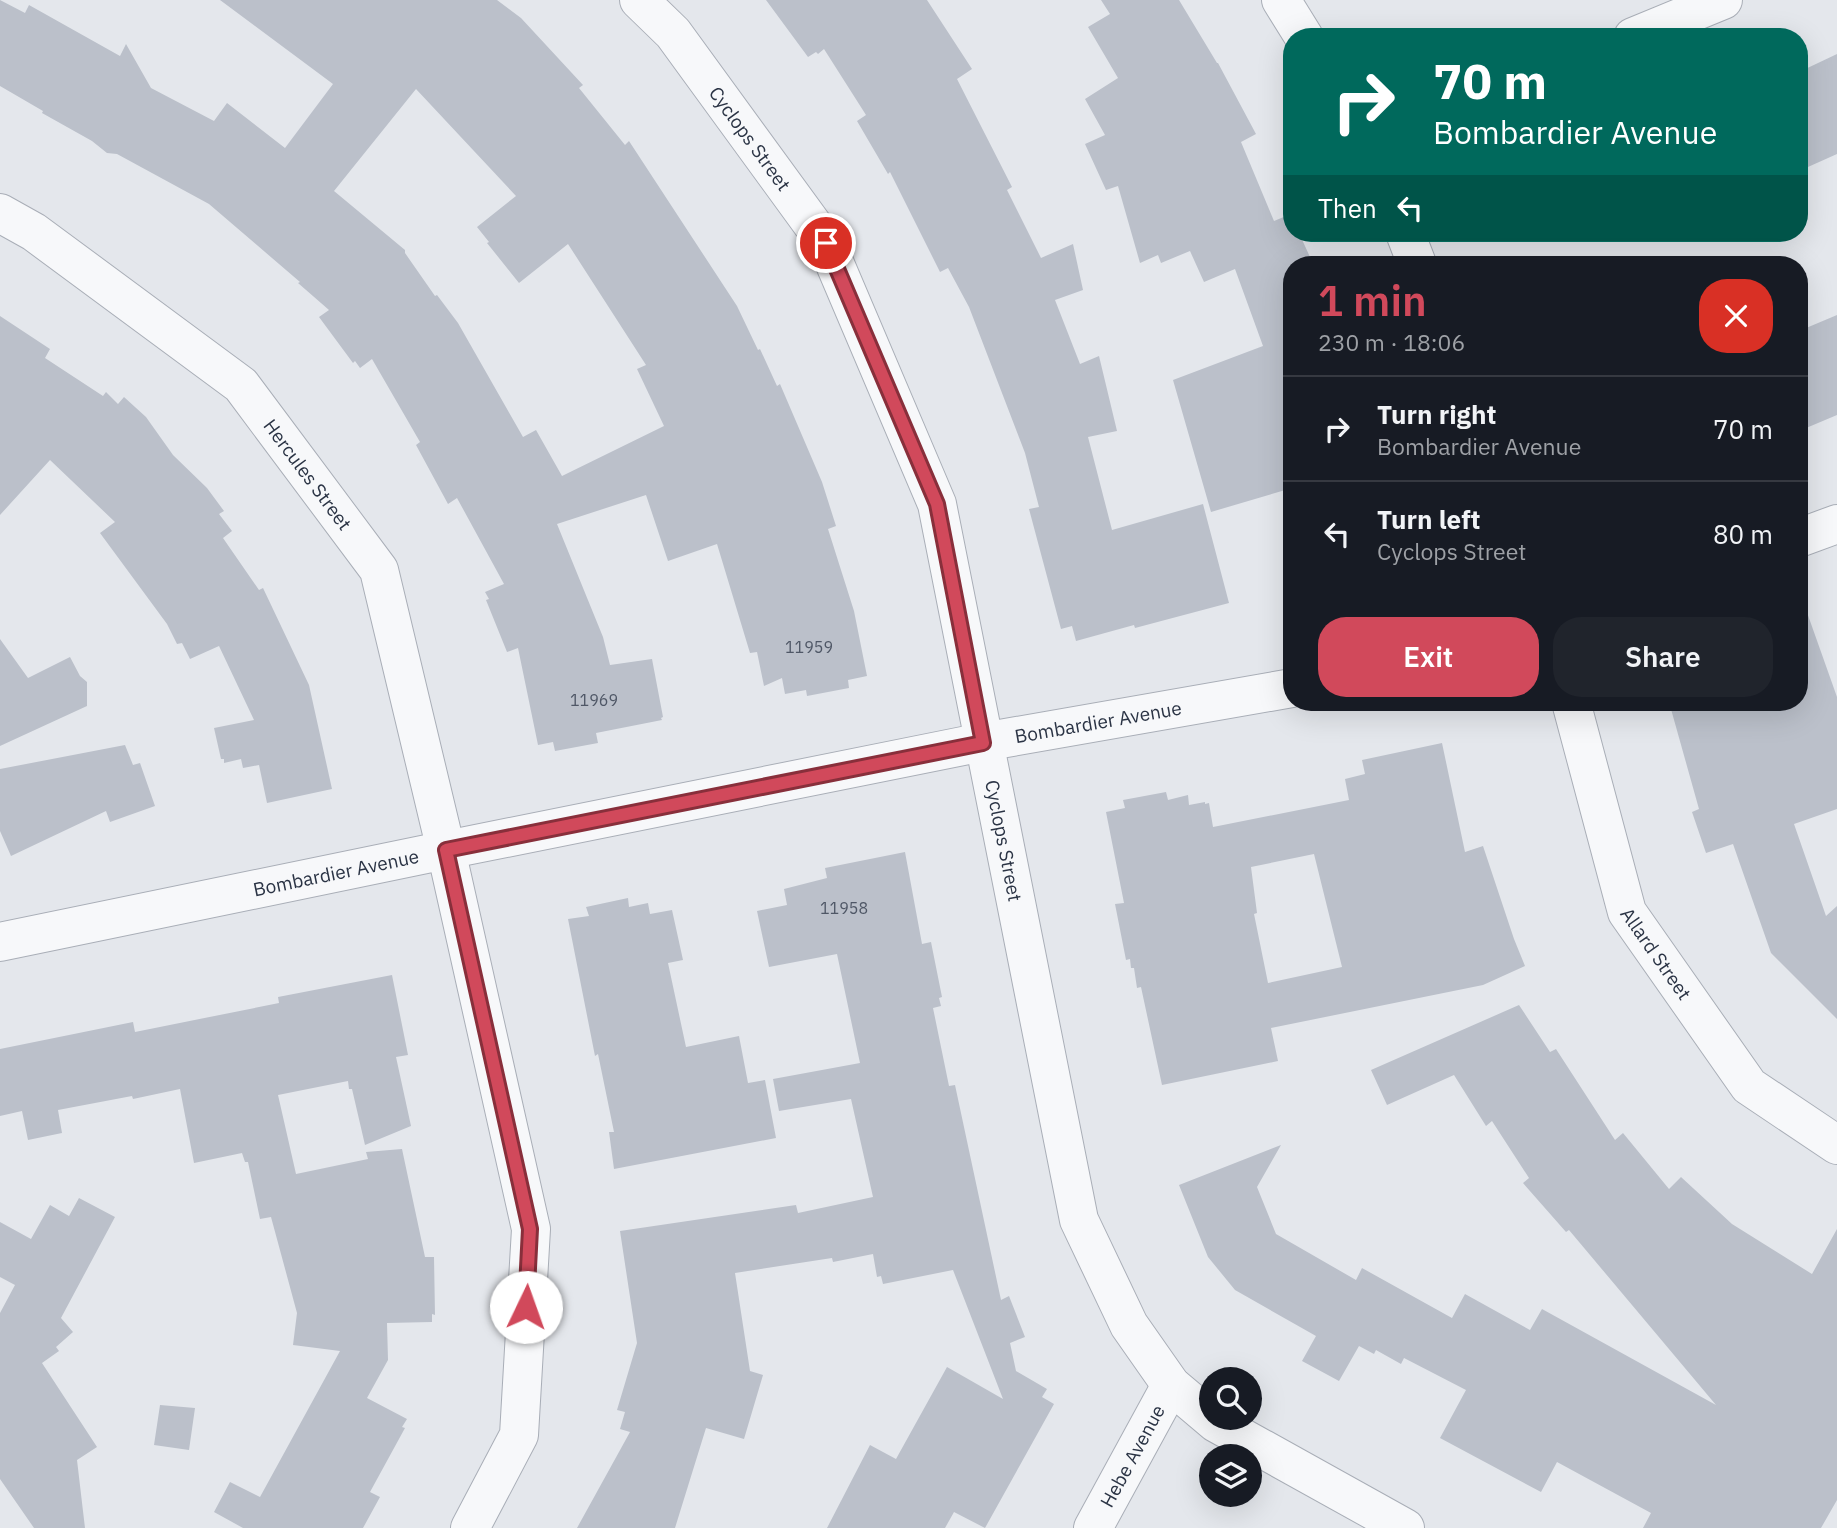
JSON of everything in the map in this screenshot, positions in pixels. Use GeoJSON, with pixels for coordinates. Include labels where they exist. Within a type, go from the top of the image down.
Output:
{"type":"FeatureCollection","features":[{"type":"Feature","properties":{"kind":"street","name":"Cyclops Street"},"geometry":{"type":"LineString","coordinates":[[639,0],[673,33],[826,243],[937,504],[1079,1220],[1129,1325],[1171,1385],[1216,1423],[1405,1528]]}},
{"type":"Feature","properties":{"kind":"street"},"geometry":{"type":"LineString","coordinates":[[1281,0],[1298,28]]}},
{"type":"Feature","properties":{"kind":"street"},"geometry":{"type":"LineString","coordinates":[[1655,28],[1723,0]]}},
{"type":"Feature","properties":{"kind":"street","name":"Hercules Street"},"geometry":{"type":"LineString","coordinates":[[0,213],[34,232],[241,385],[379,570],[446,850],[530,1229],[519,1435],[470,1528]]}},
{"type":"Feature","properties":{"kind":"street"},"geometry":{"type":"LineString","coordinates":[[1808,535],[1837,524]]}},
{"type":"Feature","properties":{"kind":"street","name":"Bombardier Avenue"},"geometry":{"type":"LineString","coordinates":[[0,942],[983,743],[1283,690]]}},
{"type":"Feature","properties":{"kind":"street","name":"Allard Street"},"geometry":{"type":"LineString","coordinates":[[1573,711],[1627,912],[1748,1086],[1837,1145]]}},
{"type":"Feature","properties":{"kind":"street","name":"Hebe Avenue"},"geometry":{"type":"LineString","coordinates":[[1093,1528],[1171,1385]]}},
{"type":"Feature","properties":{"kind":"building"},"geometry":{"type":"Polygon","coordinates":[[[0,0],[25,13],[29,5],[120,56],[126,44],[151,88],[214,121],[227,103],[285,148],[333,84],[220,0],[497,0],[521,18],[583,85],[579,88],[625,145],[629,141],[737,306],[777,386],[780,384],[822,482],[836,526],[828,529],[854,611],[867,676],[848,680],[849,688],[807,696],[806,690],[785,694],[782,678],[764,686],[757,652],[750,653],[717,544],[668,561],[646,495],[557,524],[603,637],[610,665],[652,659],[662,720],[596,733],[598,743],[555,751],[553,742],[538,745],[518,648],[507,652],[486,600],[489,599],[485,592],[504,584],[457,498],[448,504],[416,445],[420,442],[372,359],[360,368],[355,361],[353,363],[319,317],[329,310],[209,204],[117,154],[107,153],[92,141],[0,86],[0,0]],[[416,89],[334,191],[405,250],[435,296],[437,295],[458,323],[523,437],[536,430],[562,476],[664,426],[637,369],[646,365],[568,244],[519,283],[487,243],[489,242],[477,227],[516,196],[416,89]]]}},
{"type":"Feature","properties":{"kind":"building"},"geometry":{"type":"Polygon","coordinates":[[[766,0],[927,0],[972,69],[957,79],[1012,187],[1007,190],[1041,258],[1073,244],[1083,290],[1055,300],[1080,364],[1099,356],[1117,431],[1088,437],[1112,530],[1203,504],[1229,603],[1076,641],[1072,626],[1061,629],[1029,509],[1039,507],[1025,453],[969,307],[948,268],[940,272],[890,172],[888,174],[857,121],[866,115],[824,49],[808,57],[766,0]]]}},
{"type":"Feature","properties":{"kind":"building"},"geometry":{"type":"Polygon","coordinates":[[[1101,0],[1179,0],[1218,63],[1256,134],[1241,142],[1274,221],[1283,217],[1283,242],[1303,242],[1310,256],[1283,256],[1283,491],[1211,512],[1173,380],[1263,346],[1235,269],[1204,282],[1190,251],[1161,263],[1158,255],[1140,263],[1118,186],[1106,190],[1085,144],[1105,135],[1085,99],[1118,78],[1088,27],[1110,14],[1101,0]]]}},
{"type":"Feature","properties":{"kind":"building"},"geometry":{"type":"Polygon","coordinates":[[[1837,54],[1837,154],[1808,167],[1808,68],[1837,54]]]}},
{"type":"Feature","properties":{"kind":"building"},"geometry":{"type":"Polygon","coordinates":[[[1837,315],[1837,415],[1808,427],[1808,327],[1837,315]]]}},
{"type":"Feature","properties":{"kind":"building"},"geometry":{"type":"Polygon","coordinates":[[[0,316],[50,349],[45,358],[103,396],[106,392],[118,404],[124,397],[146,417],[173,455],[207,488],[224,511],[219,514],[232,531],[223,538],[259,590],[263,588],[309,685],[332,789],[267,803],[259,765],[243,768],[241,759],[224,763],[214,728],[254,720],[219,646],[190,659],[182,643],[177,644],[167,624],[100,533],[115,522],[50,460],[0,515],[0,316]]]}},
{"type":"Feature","properties":{"kind":"building"},"geometry":{"type":"Polygon","coordinates":[[[1808,615],[1837,697],[1837,809],[1794,824],[1826,916],[1837,906],[1837,1019],[1771,953],[1733,844],[1706,853],[1692,812],[1699,809],[1672,711],[1808,711],[1808,615]]]}},
{"type":"Feature","properties":{"kind":"building"},"geometry":{"type":"Polygon","coordinates":[[[0,639],[28,678],[70,657],[80,676],[87,682],[87,706],[0,746],[0,639]]]}},
{"type":"Feature","properties":{"kind":"building"},"geometry":{"type":"Polygon","coordinates":[[[1442,743],[1465,852],[1483,846],[1525,966],[1483,985],[1271,1028],[1278,1061],[1162,1085],[1141,987],[1137,988],[1130,959],[1126,960],[1115,904],[1124,903],[1106,812],[1125,808],[1123,800],[1166,792],[1168,800],[1188,795],[1189,805],[1209,803],[1213,827],[1349,800],[1345,779],[1365,774],[1362,760],[1442,743]],[[1314,854],[1251,867],[1257,913],[1254,914],[1268,983],[1342,967],[1314,854]]]}},
{"type":"Feature","properties":{"kind":"building"},"geometry":{"type":"Polygon","coordinates":[[[125,745],[133,765],[140,763],[155,806],[110,822],[106,811],[11,856],[0,831],[0,769],[125,745]]]}},
{"type":"Feature","properties":{"kind":"building"},"geometry":{"type":"Polygon","coordinates":[[[905,852],[922,944],[931,942],[942,997],[939,998],[941,1006],[933,1008],[949,1086],[955,1085],[1001,1300],[1009,1296],[1025,1337],[1010,1343],[1016,1371],[1047,1389],[1042,1397],[1054,1404],[985,1528],[954,1512],[945,1528],[827,1528],[870,1445],[896,1459],[947,1367],[1003,1399],[953,1270],[883,1284],[881,1276],[877,1277],[873,1254],[833,1262],[832,1258],[735,1273],[750,1371],[763,1375],[744,1439],[706,1428],[675,1528],[577,1528],[630,1432],[620,1429],[625,1412],[617,1410],[637,1343],[620,1231],[796,1205],[798,1213],[873,1197],[851,1099],[779,1111],[773,1079],[860,1063],[837,954],[769,967],[757,911],[787,905],[784,889],[827,878],[825,868],[905,852]]]}},
{"type":"Feature","properties":{"kind":"building"},"geometry":{"type":"Polygon","coordinates":[[[628,898],[629,907],[648,903],[650,914],[672,910],[683,960],[668,963],[686,1047],[739,1036],[748,1083],[765,1080],[776,1138],[614,1169],[609,1132],[614,1132],[598,1054],[595,1056],[568,919],[589,916],[586,907],[628,898]]]}},
{"type":"Feature","properties":{"kind":"building"},"geometry":{"type":"Polygon","coordinates":[[[392,975],[408,1055],[396,1057],[411,1126],[365,1145],[348,1081],[278,1095],[296,1174],[368,1159],[366,1152],[402,1149],[425,1257],[434,1257],[435,1315],[432,1314],[432,1322],[387,1323],[388,1360],[367,1398],[407,1419],[402,1427],[405,1428],[370,1492],[380,1497],[363,1528],[243,1528],[214,1512],[230,1482],[260,1497],[340,1351],[293,1345],[297,1313],[271,1217],[260,1219],[248,1162],[245,1162],[242,1153],[194,1163],[180,1089],[58,1110],[62,1133],[28,1140],[22,1111],[0,1116],[0,1049],[133,1022],[135,1032],[279,1003],[278,997],[392,975]]]}},
{"type":"Feature","properties":{"kind":"building"},"geometry":{"type":"Polygon","coordinates":[[[1519,1005],[1550,1052],[1556,1049],[1615,1140],[1623,1133],[1669,1189],[1681,1177],[1732,1224],[1812,1274],[1837,1229],[1837,1500],[1821,1528],[1643,1528],[1651,1513],[1557,1462],[1541,1492],[1440,1438],[1466,1390],[1404,1358],[1401,1364],[1376,1350],[1374,1354],[1359,1346],[1339,1381],[1302,1361],[1316,1336],[1235,1290],[1208,1257],[1179,1185],[1281,1145],[1257,1187],[1276,1234],[1356,1280],[1362,1268],[1452,1318],[1465,1294],[1530,1330],[1542,1309],[1716,1405],[1569,1230],[1566,1232],[1523,1183],[1529,1178],[1492,1121],[1486,1126],[1454,1075],[1387,1105],[1371,1070],[1519,1005]]]}},
{"type":"Feature","properties":{"kind":"building"},"geometry":{"type":"Polygon","coordinates":[[[79,1198],[115,1217],[61,1318],[73,1332],[56,1347],[59,1351],[42,1363],[97,1447],[77,1460],[85,1528],[34,1528],[0,1479],[0,1313],[15,1285],[0,1277],[0,1222],[31,1239],[50,1205],[69,1216],[79,1198]]]}},
{"type":"Feature","properties":{"kind":"building"},"geometry":{"type":"Polygon","coordinates":[[[160,1405],[195,1408],[189,1450],[154,1445],[160,1405]]]}},
{"type":"Feature","properties":{"kind":"route"},"geometry":{"type":"LineString","coordinates":[[526,1307],[530,1229],[446,850],[983,743],[937,504],[826,243]]}}]}
